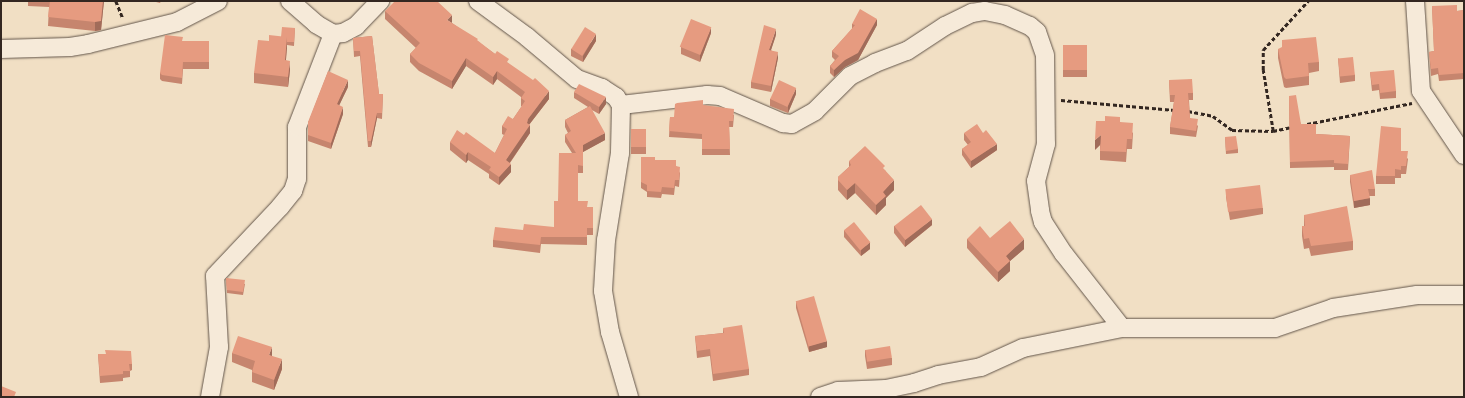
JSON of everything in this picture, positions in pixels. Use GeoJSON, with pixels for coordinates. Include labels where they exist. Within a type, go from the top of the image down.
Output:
{"type":"FeatureCollection","features":[{"type":"Feature","properties":{"kind":"street"},"geometry":{"type":"LineString","coordinates":[[1,49],[70,47],[88,44],[178,22],[218,1]]}},
{"type":"Feature","properties":{"kind":"street"},"geometry":{"type":"LineString","coordinates":[[290,1],[316,24],[333,34],[343,33],[356,26],[380,1]]}},
{"type":"Feature","properties":{"kind":"street"},"geometry":{"type":"LineString","coordinates":[[478,1],[527,38],[571,75],[602,88],[616,97],[621,105],[620,153],[606,240],[603,291],[610,332],[629,397]]}},
{"type":"Feature","properties":{"kind":"street"},"geometry":{"type":"LineString","coordinates":[[1415,1],[1418,74],[1424,99],[1464,155]]}},
{"type":"Feature","properties":{"kind":"street"},"geometry":{"type":"LineString","coordinates":[[621,105],[707,95],[720,96],[777,121],[792,124],[815,111],[850,76],[874,63],[907,52],[945,26],[965,16],[985,11],[1005,15],[1030,26],[1037,32],[1045,56],[1046,144],[1036,182],[1044,222],[1064,254],[1122,328]]}},
{"type":"Feature","properties":{"kind":"street"},"geometry":{"type":"LineString","coordinates":[[210,397],[219,347],[215,276],[293,191],[297,179],[297,127],[333,34]]}},
{"type":"Feature","properties":{"kind":"street"},"geometry":{"type":"LineString","coordinates":[[820,397],[838,391],[886,389],[914,383],[938,375],[981,367],[1023,348],[1122,328],[1275,328],[1333,308],[1417,295],[1464,295]]}},
{"type":"Feature","properties":{"kind":"path"},"geometry":{"type":"LineString","coordinates":[[1273,131],[1263,70],[1263,50],[1308,1]]}},
{"type":"Feature","properties":{"kind":"path"},"geometry":{"type":"LineString","coordinates":[[1044,99],[1204,113],[1232,130],[1273,131],[1293,127]]}},
{"type":"Feature","properties":{"kind":"path"},"geometry":{"type":"LineString","coordinates":[[1302,125],[1424,99]]}},
{"type":"Feature","properties":{"kind":"building"},"geometry":{"type":"Polygon","coordinates":[[[50,1],[103,1],[101,21],[48,17],[50,1]]]}},
{"type":"Feature","properties":{"kind":"building"},"geometry":{"type":"Polygon","coordinates":[[[395,1],[437,1],[452,15],[447,20],[478,39],[495,54],[497,51],[509,59],[507,62],[533,80],[535,78],[549,91],[528,119],[527,123],[530,125],[506,160],[511,164],[499,177],[489,170],[491,167],[468,152],[466,155],[450,142],[457,130],[464,135],[466,132],[495,153],[507,129],[502,126],[508,116],[513,119],[525,101],[521,98],[525,92],[497,71],[493,77],[466,58],[452,81],[419,63],[410,54],[420,43],[385,11],[395,1]]]}},
{"type":"Feature","properties":{"kind":"building"},"geometry":{"type":"Polygon","coordinates":[[[1457,5],[1457,11],[1464,10],[1464,73],[1439,75],[1438,68],[1431,69],[1429,52],[1434,51],[1432,6],[1457,5]]]}},
{"type":"Feature","properties":{"kind":"building"},"geometry":{"type":"Polygon","coordinates":[[[860,9],[877,19],[858,53],[845,60],[834,70],[830,66],[839,56],[832,51],[855,25],[852,24],[860,9]]]}},
{"type":"Feature","properties":{"kind":"building"},"geometry":{"type":"Polygon","coordinates":[[[691,19],[711,27],[700,55],[680,47],[691,19]]]}},
{"type":"Feature","properties":{"kind":"building"},"geometry":{"type":"Polygon","coordinates":[[[764,25],[776,29],[769,50],[778,52],[771,86],[751,82],[764,25]]]}},
{"type":"Feature","properties":{"kind":"building"},"geometry":{"type":"Polygon","coordinates":[[[282,27],[295,28],[294,42],[287,42],[287,37],[281,37],[282,27]]]}},
{"type":"Feature","properties":{"kind":"building"},"geometry":{"type":"Polygon","coordinates":[[[585,27],[596,34],[582,56],[571,49],[585,27]]]}},
{"type":"Feature","properties":{"kind":"building"},"geometry":{"type":"Polygon","coordinates":[[[165,35],[183,37],[182,41],[209,41],[209,62],[183,62],[182,78],[162,75],[160,73],[165,35]]]}},
{"type":"Feature","properties":{"kind":"building"},"geometry":{"type":"Polygon","coordinates":[[[269,35],[287,37],[285,60],[290,61],[288,77],[254,73],[258,40],[269,41],[269,35]]]}},
{"type":"Feature","properties":{"kind":"building"},"geometry":{"type":"Polygon","coordinates":[[[372,36],[379,94],[383,94],[382,113],[377,113],[371,141],[368,141],[360,51],[354,51],[353,38],[372,36]]]}},
{"type":"Feature","properties":{"kind":"building"},"geometry":{"type":"Polygon","coordinates":[[[1316,37],[1319,62],[1308,63],[1309,76],[1286,79],[1278,49],[1282,47],[1282,40],[1316,37]]]}},
{"type":"Feature","properties":{"kind":"building"},"geometry":{"type":"Polygon","coordinates":[[[1063,45],[1087,45],[1087,70],[1063,70],[1063,45]]]}},
{"type":"Feature","properties":{"kind":"building"},"geometry":{"type":"Polygon","coordinates":[[[1353,57],[1355,75],[1340,76],[1338,59],[1353,57]]]}},
{"type":"Feature","properties":{"kind":"building"},"geometry":{"type":"Polygon","coordinates":[[[1394,70],[1396,91],[1380,93],[1379,84],[1372,85],[1370,72],[1394,70]]]}},
{"type":"Feature","properties":{"kind":"building"},"geometry":{"type":"Polygon","coordinates":[[[328,71],[348,80],[337,104],[343,107],[331,143],[308,135],[308,122],[328,71]]]}},
{"type":"Feature","properties":{"kind":"building"},"geometry":{"type":"Polygon","coordinates":[[[1192,79],[1193,93],[1188,93],[1190,118],[1198,119],[1196,131],[1170,127],[1175,95],[1170,95],[1169,80],[1192,79]]]}},
{"type":"Feature","properties":{"kind":"building"},"geometry":{"type":"Polygon","coordinates":[[[779,80],[796,88],[787,107],[770,99],[779,80]]]}},
{"type":"Feature","properties":{"kind":"building"},"geometry":{"type":"Polygon","coordinates":[[[579,84],[606,97],[599,107],[574,92],[579,84]]]}},
{"type":"Feature","properties":{"kind":"building"},"geometry":{"type":"Polygon","coordinates":[[[1296,95],[1301,124],[1316,124],[1316,134],[1350,136],[1348,164],[1334,163],[1334,160],[1290,162],[1289,96],[1296,95]]]}},
{"type":"Feature","properties":{"kind":"building"},"geometry":{"type":"Polygon","coordinates":[[[703,100],[703,105],[734,109],[733,121],[729,121],[730,149],[702,149],[702,134],[669,131],[670,117],[674,117],[675,104],[703,100]]]}},
{"type":"Feature","properties":{"kind":"building"},"geometry":{"type":"Polygon","coordinates":[[[590,106],[605,133],[583,145],[583,166],[578,165],[578,201],[588,201],[587,207],[593,207],[593,228],[587,228],[587,237],[541,237],[540,245],[493,240],[495,227],[523,230],[524,224],[554,227],[554,201],[558,201],[559,153],[576,153],[565,135],[571,131],[565,120],[590,106]]]}},
{"type":"Feature","properties":{"kind":"building"},"geometry":{"type":"Polygon","coordinates":[[[1105,116],[1120,117],[1120,122],[1133,123],[1132,139],[1127,139],[1126,152],[1100,151],[1101,135],[1095,140],[1096,121],[1105,121],[1105,116]]]}},
{"type":"Feature","properties":{"kind":"building"},"geometry":{"type":"Polygon","coordinates":[[[977,124],[983,133],[986,130],[997,144],[971,161],[962,149],[971,142],[964,133],[977,124]]]}},
{"type":"Feature","properties":{"kind":"building"},"geometry":{"type":"Polygon","coordinates":[[[1381,126],[1401,128],[1401,151],[1408,151],[1406,166],[1401,166],[1401,170],[1395,169],[1395,176],[1376,176],[1381,126]]]}},
{"type":"Feature","properties":{"kind":"building"},"geometry":{"type":"Polygon","coordinates":[[[631,129],[646,129],[646,147],[631,147],[631,129]]]}},
{"type":"Feature","properties":{"kind":"building"},"geometry":{"type":"Polygon","coordinates":[[[1236,136],[1238,149],[1226,151],[1225,137],[1236,136]]]}},
{"type":"Feature","properties":{"kind":"building"},"geometry":{"type":"Polygon","coordinates":[[[865,146],[885,166],[883,168],[894,180],[883,192],[886,196],[876,205],[855,183],[847,190],[838,180],[838,177],[851,165],[849,161],[865,146]]]}},
{"type":"Feature","properties":{"kind":"building"},"geometry":{"type":"Polygon","coordinates":[[[641,157],[655,157],[655,160],[676,160],[676,166],[680,167],[679,180],[675,180],[674,188],[662,187],[661,192],[647,191],[647,185],[641,182],[641,157]]]}},
{"type":"Feature","properties":{"kind":"building"},"geometry":{"type":"Polygon","coordinates":[[[1372,170],[1375,189],[1368,189],[1370,198],[1354,201],[1350,175],[1372,170]]]}},
{"type":"Feature","properties":{"kind":"building"},"geometry":{"type":"Polygon","coordinates":[[[1260,185],[1263,208],[1228,212],[1225,189],[1260,185]]]}},
{"type":"Feature","properties":{"kind":"building"},"geometry":{"type":"Polygon","coordinates":[[[921,205],[932,219],[905,240],[894,226],[921,205]]]}},
{"type":"Feature","properties":{"kind":"building"},"geometry":{"type":"Polygon","coordinates":[[[1347,206],[1353,241],[1311,246],[1309,238],[1304,239],[1302,226],[1305,226],[1304,215],[1347,206]]]}},
{"type":"Feature","properties":{"kind":"building"},"geometry":{"type":"Polygon","coordinates":[[[1010,221],[1024,239],[1006,256],[1010,261],[998,272],[967,239],[980,226],[990,238],[1010,221]]]}},
{"type":"Feature","properties":{"kind":"building"},"geometry":{"type":"Polygon","coordinates":[[[854,222],[870,242],[860,250],[844,230],[854,222]]]}},
{"type":"Feature","properties":{"kind":"building"},"geometry":{"type":"Polygon","coordinates":[[[226,278],[245,280],[243,292],[227,290],[226,278]]]}},
{"type":"Feature","properties":{"kind":"building"},"geometry":{"type":"Polygon","coordinates":[[[814,296],[827,341],[809,346],[796,301],[814,296]]]}},
{"type":"Feature","properties":{"kind":"building"},"geometry":{"type":"Polygon","coordinates":[[[742,325],[749,369],[713,374],[710,349],[697,351],[695,336],[724,333],[723,328],[742,325]]]}},
{"type":"Feature","properties":{"kind":"building"},"geometry":{"type":"Polygon","coordinates":[[[238,336],[272,347],[269,355],[282,359],[274,380],[252,372],[255,361],[232,353],[238,336]]]}},
{"type":"Feature","properties":{"kind":"building"},"geometry":{"type":"Polygon","coordinates":[[[890,346],[892,358],[867,362],[865,350],[890,346]]]}},
{"type":"Feature","properties":{"kind":"building"},"geometry":{"type":"Polygon","coordinates":[[[105,350],[131,351],[132,364],[129,364],[130,371],[123,371],[123,374],[100,376],[98,354],[106,354],[105,350]]]}},
{"type":"Feature","properties":{"kind":"building"},"geometry":{"type":"Polygon","coordinates":[[[1,386],[16,392],[14,397],[1,397],[1,386]]]}}]}
